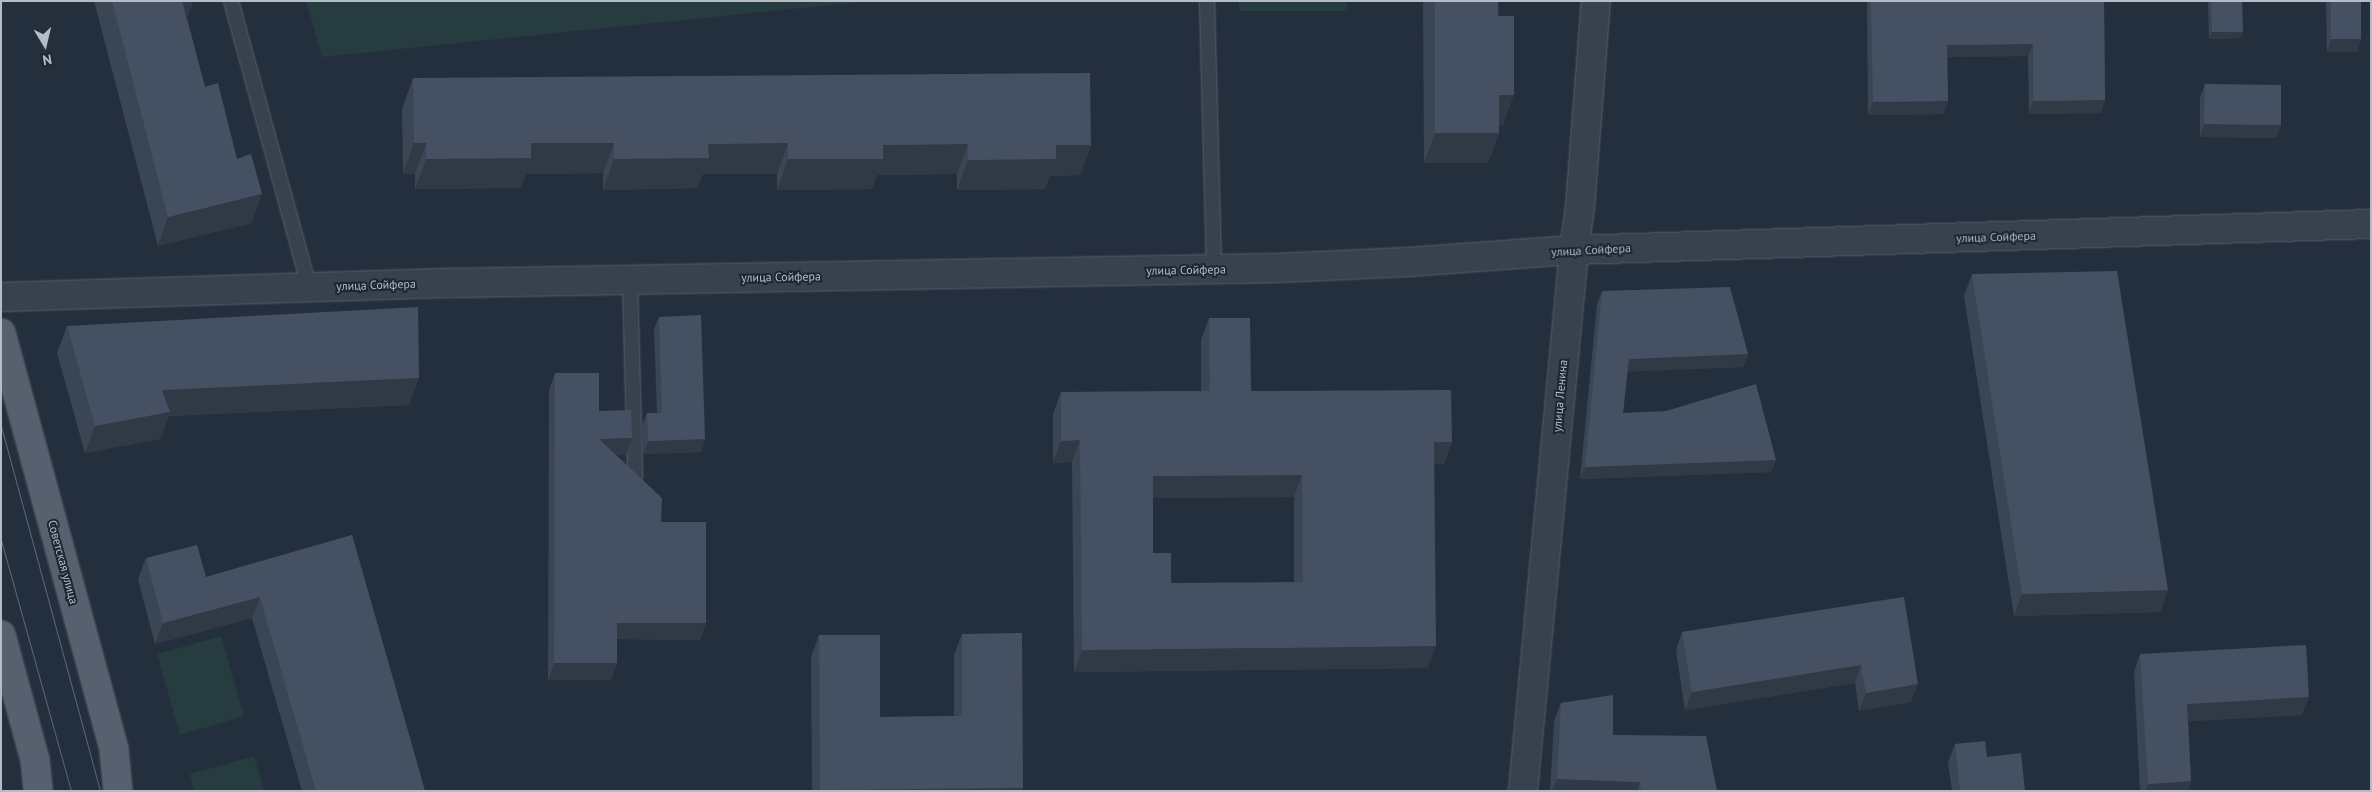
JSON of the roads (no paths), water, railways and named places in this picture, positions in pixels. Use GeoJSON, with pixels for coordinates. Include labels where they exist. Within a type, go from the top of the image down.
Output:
{"type":"FeatureCollection","features":[{"type":"Feature","properties":{"kind":"main road","name":"Советская улица"},"geometry":{"type":"LineString","coordinates":[[1,334],[114,750],[118,791]]}},
{"type":"Feature","properties":{"kind":"main road"},"geometry":{"type":"LineString","coordinates":[[1,635],[35,760],[38,791]]}},
{"type":"Feature","properties":{"kind":"street","name":"улица Ленина"},"geometry":{"type":"LineString","coordinates":[[1522,791],[1574,250],[1580,207],[1596,1]]}},
{"type":"Feature","properties":{"kind":"street","name":"улица Сойфера"},"geometry":{"type":"LineString","coordinates":[[1,297],[309,287],[1214,270],[1409,262],[1574,250],[2371,224]]}},
{"type":"Feature","properties":{"kind":"lane"},"geometry":{"type":"LineString","coordinates":[[231,1],[309,287]]}},
{"type":"Feature","properties":{"kind":"lane"},"geometry":{"type":"LineString","coordinates":[[1207,1],[1214,270]]}},
{"type":"Feature","properties":{"kind":"lane"},"geometry":{"type":"LineString","coordinates":[[630,280],[634,476]]}},
{"type":"Feature","properties":{"kind":"tram line"},"geometry":{"type":"LineString","coordinates":[[1,426],[100,791]]}},
{"type":"Feature","properties":{"kind":"tram line"},"geometry":{"type":"LineString","coordinates":[[1,540],[71,791]]}}]}
